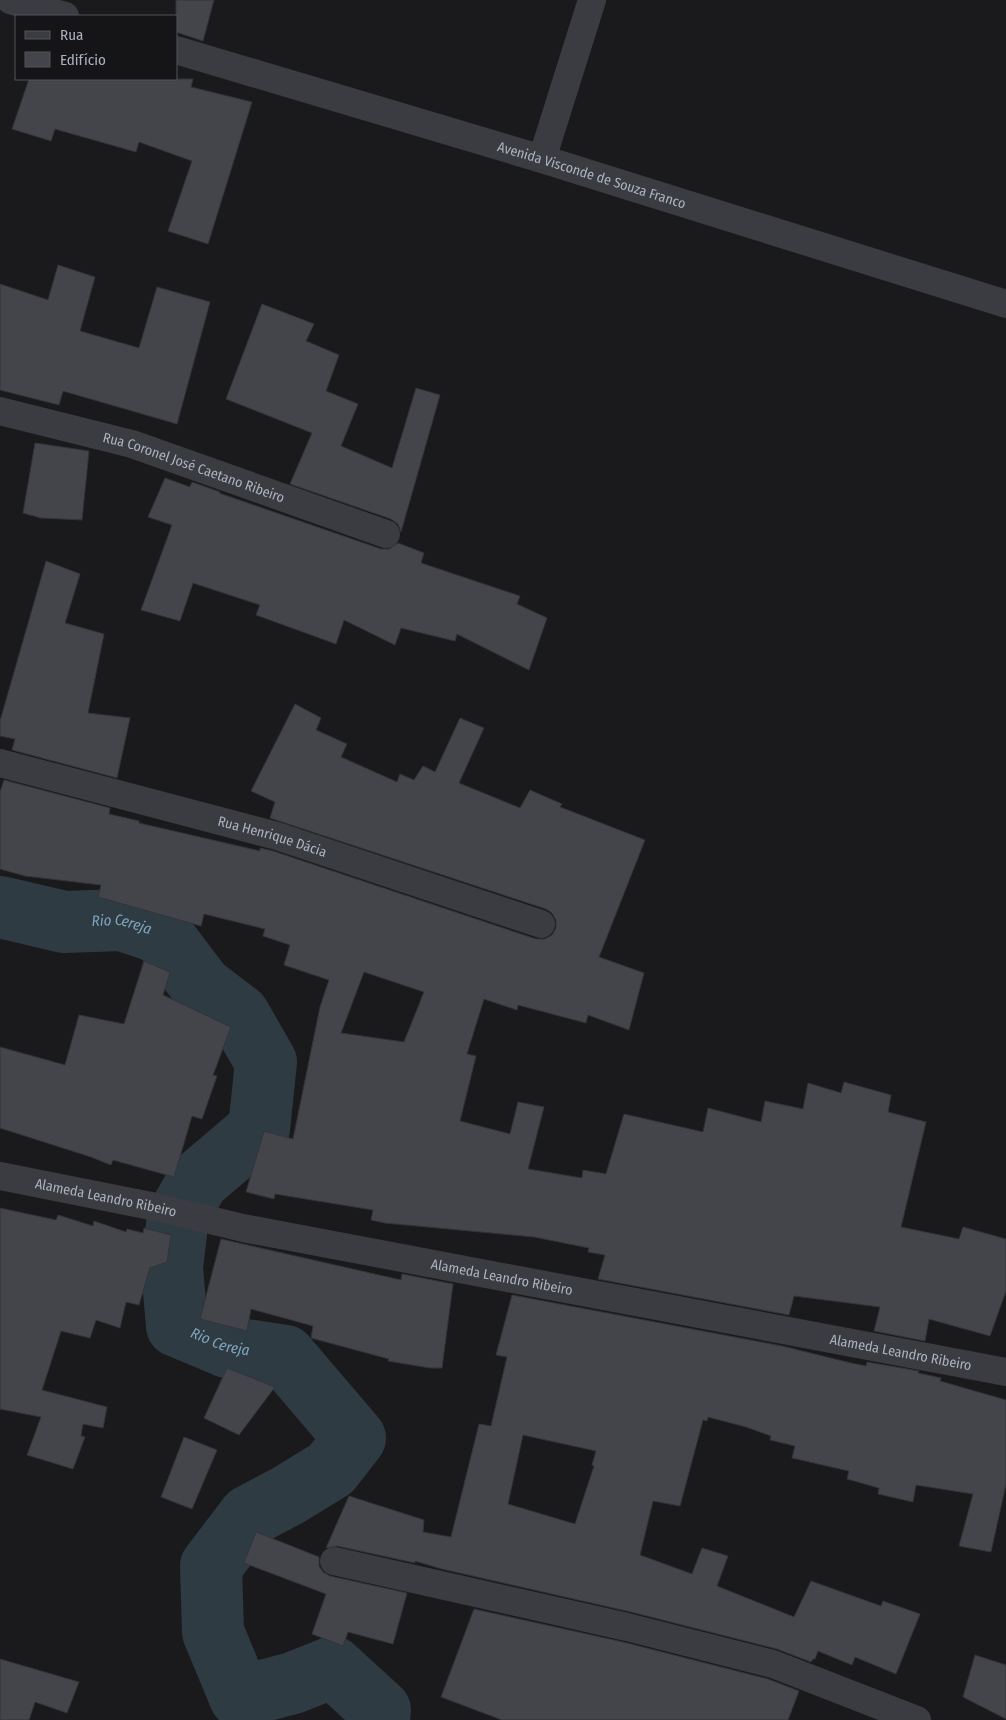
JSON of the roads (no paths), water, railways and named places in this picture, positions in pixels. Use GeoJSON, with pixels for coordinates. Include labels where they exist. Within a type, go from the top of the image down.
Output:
{"type":"FeatureCollection","features":[{"type":"Feature","properties":{"kind":"street"},"geometry":{"type":"LineString","coordinates":[[10,0],[62,15]]}},
{"type":"Feature","properties":{"kind":"street"},"geometry":{"type":"LineString","coordinates":[[542,159],[592,0]]}},
{"type":"Feature","properties":{"kind":"street","name":"Avenida Visconde de Souza Franco"},"geometry":{"type":"LineString","coordinates":[[178,51],[542,159],[1006,304]]}},
{"type":"Feature","properties":{"kind":"street","name":"Rua Coronel José Caetano Ribeiro"},"geometry":{"type":"LineString","coordinates":[[0,410],[132,444],[386,534]]}},
{"type":"Feature","properties":{"kind":"street","name":"Rua Henrique Dácia"},"geometry":{"type":"LineString","coordinates":[[0,763],[277,836],[541,924]]}},
{"type":"Feature","properties":{"kind":"street","name":"Alameda Leandro Ribeiro"},"geometry":{"type":"LineString","coordinates":[[0,1176],[156,1207],[243,1228],[1006,1372]]}},
{"type":"Feature","properties":{"kind":"street"},"geometry":{"type":"LineString","coordinates":[[334,1561],[627,1627],[773,1664],[917,1720]]}},
{"type":"Feature","properties":{"kind":"waterway","name":"Rio Cereja"},"geometry":{"type":"LineString","coordinates":[[0,907],[64,922],[122,920],[161,933],[202,987],[239,1015],[266,1062],[259,1129],[198,1181],[178,1216],[172,1268],[177,1326],[227,1347],[285,1356],[355,1438],[331,1469],[287,1496],[249,1516],[211,1566],[213,1632],[240,1697],[293,1683],[333,1667],[380,1710],[379,1720]]}}]}
